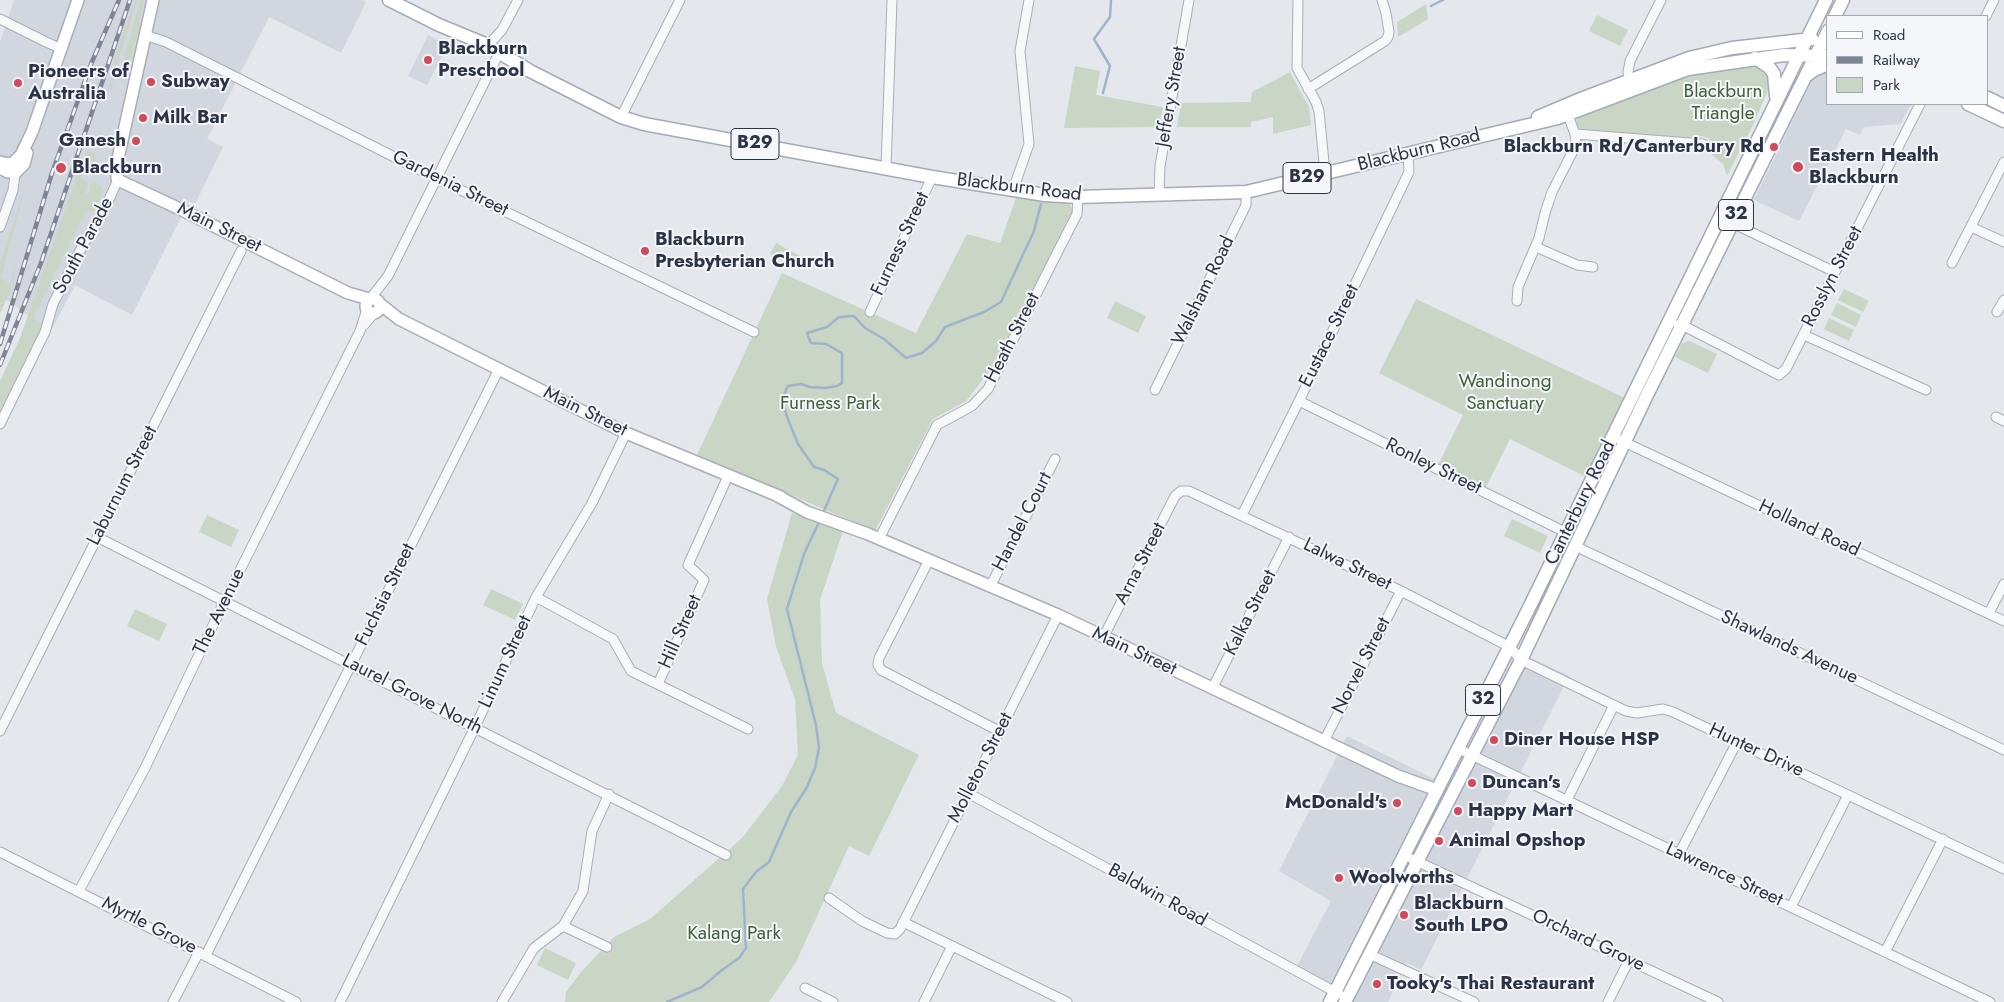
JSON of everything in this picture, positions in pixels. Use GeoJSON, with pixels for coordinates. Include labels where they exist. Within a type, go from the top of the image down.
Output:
{"type":"FeatureCollection","features":[{"type":"Feature","properties":{"kind":"main road","name":"Blackburn Road"},"geometry":{"type":"LineString","coordinates":[[389,0],[496,51],[530,71],[621,117],[651,125],[932,177],[1045,195],[1078,196],[1246,192],[1517,127],[1566,110],[1606,100],[1631,84],[1678,62],[1708,53],[1826,37]]}},
{"type":"Feature","properties":{"kind":"main road","name":"Canterbury Road"},"geometry":{"type":"LineString","coordinates":[[1676,328],[1775,101],[1826,0]]}},
{"type":"Feature","properties":{"kind":"main road"},"geometry":{"type":"LineString","coordinates":[[1836,15],[1843,0]]}},
{"type":"Feature","properties":{"kind":"main road"},"geometry":{"type":"LineString","coordinates":[[1840,15],[1843,0]]}},
{"type":"Feature","properties":{"kind":"main road","name":"Blackburn Road"},"geometry":{"type":"LineString","coordinates":[[439,25],[464,42],[496,51]]}},
{"type":"Feature","properties":{"kind":"main road","name":"Canterbury Road"},"geometry":{"type":"LineString","coordinates":[[1332,997],[1567,533],[1619,440],[1732,223],[1803,79],[1822,55],[1826,37]]}},
{"type":"Feature","properties":{"kind":"main road","name":"Blackburn Road"},"geometry":{"type":"LineString","coordinates":[[1566,110],[1583,98],[1688,69],[1755,58],[1799,54],[1822,55]]}},
{"type":"Feature","properties":{"kind":"main road"},"geometry":{"type":"LineString","coordinates":[[1755,58],[1769,67],[1774,74],[1777,89],[1775,101]]}},
{"type":"Feature","properties":{"kind":"main road"},"geometry":{"type":"LineString","coordinates":[[1803,79],[1814,70],[1826,65]]}},
{"type":"Feature","properties":{"kind":"main road"},"geometry":{"type":"LineString","coordinates":[[1583,98],[1606,100]]}},
{"type":"Feature","properties":{"kind":"main road"},"geometry":{"type":"LineString","coordinates":[[1989,98],[2004,106]]}},
{"type":"Feature","properties":{"kind":"main road"},"geometry":{"type":"LineString","coordinates":[[1970,105],[2004,121]]}},
{"type":"Feature","properties":{"kind":"main road","name":"Canterbury Road"},"geometry":{"type":"LineString","coordinates":[[1346,1000],[1520,660],[1577,542],[1619,440]]}},
{"type":"Feature","properties":{"kind":"main road"},"geometry":{"type":"LineString","coordinates":[[1567,533],[1577,542]]}},
{"type":"Feature","properties":{"kind":"main road"},"geometry":{"type":"LineString","coordinates":[[1436,794],[1448,800]]}},
{"type":"Feature","properties":{"kind":"street"},"geometry":{"type":"LineString","coordinates":[[0,227],[10,196],[8,169],[32,132],[78,0]]}},
{"type":"Feature","properties":{"kind":"street","name":"South Parade"},"geometry":{"type":"LineString","coordinates":[[0,424],[45,332],[53,304],[85,240],[101,217],[116,184],[118,163],[153,0]]}},
{"type":"Feature","properties":{"kind":"street"},"geometry":{"type":"LineString","coordinates":[[496,51],[502,30],[518,0]]}},
{"type":"Feature","properties":{"kind":"street"},"geometry":{"type":"LineString","coordinates":[[621,117],[680,0]]}},
{"type":"Feature","properties":{"kind":"street"},"geometry":{"type":"LineString","coordinates":[[886,168],[892,0]]}},
{"type":"Feature","properties":{"kind":"street"},"geometry":{"type":"LineString","coordinates":[[1013,190],[1029,144],[1020,51],[1029,0]]}},
{"type":"Feature","properties":{"kind":"street","name":"Jeffery Street"},"geometry":{"type":"LineString","coordinates":[[1159,194],[1160,166],[1189,0]]}},
{"type":"Feature","properties":{"kind":"street"},"geometry":{"type":"LineString","coordinates":[[1298,0],[1297,68],[1319,111],[1325,173]]}},
{"type":"Feature","properties":{"kind":"street"},"geometry":{"type":"LineString","coordinates":[[1308,89],[1385,42],[1389,32],[1382,0]]}},
{"type":"Feature","properties":{"kind":"street"},"geometry":{"type":"LineString","coordinates":[[1631,84],[1628,74],[1630,61],[1661,0]]}},
{"type":"Feature","properties":{"kind":"street"},"geometry":{"type":"LineString","coordinates":[[1986,15],[1994,0]]}},
{"type":"Feature","properties":{"kind":"street"},"geometry":{"type":"LineString","coordinates":[[0,19],[62,48]]}},
{"type":"Feature","properties":{"kind":"street"},"geometry":{"type":"LineString","coordinates":[[496,51],[491,42],[502,30]]}},
{"type":"Feature","properties":{"kind":"street","name":"Gardenia Street"},"geometry":{"type":"LineString","coordinates":[[145,35],[172,46],[436,178],[754,332]]}},
{"type":"Feature","properties":{"kind":"street","name":"The Avenue"},"geometry":{"type":"LineString","coordinates":[[79,891],[145,768],[225,600],[388,276],[496,51]]}},
{"type":"Feature","properties":{"kind":"street","name":"Rosslyn Street"},"geometry":{"type":"LineString","coordinates":[[1676,328],[1705,338],[1780,375],[1786,369],[1804,335],[1919,105]]}},
{"type":"Feature","properties":{"kind":"street"},"geometry":{"type":"LineString","coordinates":[[1517,301],[1516,295],[1520,280],[1536,247],[1552,192],[1576,145],[1575,134],[1566,110]]}},
{"type":"Feature","properties":{"kind":"street"},"geometry":{"type":"LineString","coordinates":[[1575,134],[1703,144]]}},
{"type":"Feature","properties":{"kind":"street","name":"Eustace Street"},"geometry":{"type":"LineString","coordinates":[[1242,515],[1409,172],[1408,154]]}},
{"type":"Feature","properties":{"kind":"street"},"geometry":{"type":"LineString","coordinates":[[1952,263],[2004,162]]}},
{"type":"Feature","properties":{"kind":"street","name":"Furness Street"},"geometry":{"type":"LineString","coordinates":[[870,312],[932,177]]}},
{"type":"Feature","properties":{"kind":"street","name":"Main Street"},"geometry":{"type":"LineString","coordinates":[[117,178],[243,246],[348,293],[626,433],[991,585],[1436,794]]}},
{"type":"Feature","properties":{"kind":"street","name":"Walsham Road"},"geometry":{"type":"LineString","coordinates":[[1155,390],[1246,206],[1246,192]]}},
{"type":"Feature","properties":{"kind":"street","name":"Heath Street"},"geometry":{"type":"LineString","coordinates":[[879,539],[937,425],[972,406],[988,389],[1077,214],[1078,196]]}},
{"type":"Feature","properties":{"kind":"street"},"geometry":{"type":"LineString","coordinates":[[1732,223],[1835,272]]}},
{"type":"Feature","properties":{"kind":"street"},"geometry":{"type":"LineString","coordinates":[[1971,226],[2004,242]]}},
{"type":"Feature","properties":{"kind":"street","name":"Laburnum Street"},"geometry":{"type":"LineString","coordinates":[[0,731],[243,246]]}},
{"type":"Feature","properties":{"kind":"street"},"geometry":{"type":"LineString","coordinates":[[1536,247],[1578,265],[1593,267]]}},
{"type":"Feature","properties":{"kind":"street"},"geometry":{"type":"LineString","coordinates":[[1998,312],[2004,300]]}},
{"type":"Feature","properties":{"kind":"street"},"geometry":{"type":"LineString","coordinates":[[1804,335],[1926,390]]}},
{"type":"Feature","properties":{"kind":"street","name":"Fuchsia Street"},"geometry":{"type":"LineString","coordinates":[[173,1002],[202,953],[351,665],[499,369]]}},
{"type":"Feature","properties":{"kind":"street","name":"Ronley Street"},"geometry":{"type":"LineString","coordinates":[[1299,401],[1567,533]]}},
{"type":"Feature","properties":{"kind":"street","name":"Linum Street"},"geometry":{"type":"LineString","coordinates":[[340,1002],[536,598],[592,503],[626,433]]}},
{"type":"Feature","properties":{"kind":"street","name":"Holland Road"},"geometry":{"type":"LineString","coordinates":[[1619,440],[2004,621]]}},
{"type":"Feature","properties":{"kind":"street","name":"Handel Court"},"geometry":{"type":"LineString","coordinates":[[991,585],[1054,459]]}},
{"type":"Feature","properties":{"kind":"street","name":"Hill Street"},"geometry":{"type":"LineString","coordinates":[[658,684],[704,580],[688,565],[728,476]]}},
{"type":"Feature","properties":{"kind":"street","name":"Lalwa Street"},"geometry":{"type":"LineString","coordinates":[[1181,491],[1189,491],[1242,515],[1401,591],[1510,647]]}},
{"type":"Feature","properties":{"kind":"street","name":"Arna Street"},"geometry":{"type":"LineString","coordinates":[[1103,638],[1175,496],[1181,491]]}},
{"type":"Feature","properties":{"kind":"street","name":"Laurel Grove North"},"geometry":{"type":"LineString","coordinates":[[97,537],[609,794],[726,855]]}},
{"type":"Feature","properties":{"kind":"street","name":"Kalka Street"},"geometry":{"type":"LineString","coordinates":[[1212,689],[1289,538]]}},
{"type":"Feature","properties":{"kind":"street","name":"Shawlands Avenue"},"geometry":{"type":"LineString","coordinates":[[1577,542],[2004,750]]}},
{"type":"Feature","properties":{"kind":"street"},"geometry":{"type":"LineString","coordinates":[[929,560],[879,658],[878,665],[882,670],[999,731]]}},
{"type":"Feature","properties":{"kind":"street"},"geometry":{"type":"LineString","coordinates":[[1989,614],[2004,584]]}},
{"type":"Feature","properties":{"kind":"street","name":"Norvel Street"},"geometry":{"type":"LineString","coordinates":[[1324,741],[1401,591]]}},
{"type":"Feature","properties":{"kind":"street"},"geometry":{"type":"LineString","coordinates":[[536,598],[613,639],[631,671],[748,729]]}},
{"type":"Feature","properties":{"kind":"street","name":"Molleton Street"},"geometry":{"type":"LineString","coordinates":[[903,922],[1058,615]]}},
{"type":"Feature","properties":{"kind":"street","name":"Hunter Drive"},"geometry":{"type":"LineString","coordinates":[[1510,647],[1520,660],[1626,711],[1637,713],[1663,710],[1673,712],[2004,869]]}},
{"type":"Feature","properties":{"kind":"street"},"geometry":{"type":"LineString","coordinates":[[1567,800],[1614,705]]}},
{"type":"Feature","properties":{"kind":"street"},"geometry":{"type":"LineString","coordinates":[[1680,854],[1737,742]]}},
{"type":"Feature","properties":{"kind":"street","name":"Lawrence Street"},"geometry":{"type":"LineString","coordinates":[[1459,748],[1990,1002]]}},
{"type":"Feature","properties":{"kind":"street","name":"Baldwin Road"},"geometry":{"type":"LineString","coordinates":[[968,793],[1332,997],[1346,1000]]}},
{"type":"Feature","properties":{"kind":"street"},"geometry":{"type":"LineString","coordinates":[[502,1002],[534,948],[563,926],[583,891],[592,831],[609,794]]}},
{"type":"Feature","properties":{"kind":"street"},"geometry":{"type":"LineString","coordinates":[[1791,907],[1848,795]]}},
{"type":"Feature","properties":{"kind":"street"},"geometry":{"type":"LineString","coordinates":[[1885,952],[1943,839]]}},
{"type":"Feature","properties":{"kind":"street","name":"Myrtle Grove"},"geometry":{"type":"LineString","coordinates":[[0,852],[296,1002]]}},
{"type":"Feature","properties":{"kind":"street","name":"Orchard Grove"},"geometry":{"type":"LineString","coordinates":[[1405,855],[1718,1002]]}},
{"type":"Feature","properties":{"kind":"street"},"geometry":{"type":"LineString","coordinates":[[829,898],[862,921],[887,933],[895,934],[903,922],[1067,1002]]}},
{"type":"Feature","properties":{"kind":"street"},"geometry":{"type":"LineString","coordinates":[[563,926],[607,947]]}},
{"type":"Feature","properties":{"kind":"street"},"geometry":{"type":"LineString","coordinates":[[924,1002],[952,946]]}},
{"type":"Feature","properties":{"kind":"street"},"geometry":{"type":"LineString","coordinates":[[1370,954],[1474,1002]]}},
{"type":"Feature","properties":{"kind":"street"},"geometry":{"type":"LineString","coordinates":[[1608,1002],[1629,960]]}},
{"type":"Feature","properties":{"kind":"street"},"geometry":{"type":"LineString","coordinates":[[805,988],[833,1002]]}},
{"type":"Feature","properties":{"kind":"shaded area"},"geometry":{"type":"Polygon","coordinates":[[[14,0],[363,0],[366,2],[341,53],[269,17],[207,139],[223,147],[195,204],[189,201],[132,315],[75,285],[52,329],[34,320],[0,295],[0,42],[14,0]]]}},
{"type":"Feature","properties":{"kind":"shaded area","name":"Blackburn Preschool"},"geometry":{"type":"Polygon","coordinates":[[[428,35],[448,45],[427,85],[408,76],[428,35]]]}},
{"type":"Feature","properties":{"kind":"shaded area","name":"Eastern Health Blackburn"},"geometry":{"type":"Polygon","coordinates":[[[1826,72],[1826,105],[1910,105],[1900,124],[1864,127],[1860,135],[1846,129],[1799,221],[1754,200],[1814,76],[1826,72]]]}},
{"type":"Feature","properties":{"kind":"shaded area"},"geometry":{"type":"Polygon","coordinates":[[[1529,657],[1569,676],[1421,970],[1407,963],[1388,1002],[1349,1002],[1529,657]]]}},
{"type":"Feature","properties":{"kind":"shaded area"},"geometry":{"type":"Polygon","coordinates":[[[1347,736],[1434,779],[1326,992],[1293,974],[1331,901],[1279,871],[1347,736]]]}},
{"type":"Feature","properties":{"kind":"green space"},"geometry":{"type":"Polygon","coordinates":[[[135,0],[137,0],[112,82],[113,86],[108,90],[114,70],[115,57],[135,0]]]}},
{"type":"Feature","properties":{"kind":"green space"},"geometry":{"type":"Polygon","coordinates":[[[140,0],[144,0],[139,23],[139,34],[135,41],[129,69],[120,74],[140,0]]]}},
{"type":"Feature","properties":{"kind":"green space"},"geometry":{"type":"Polygon","coordinates":[[[1426,4],[1428,19],[1398,37],[1397,22],[1426,4]]]}},
{"type":"Feature","properties":{"kind":"green space"},"geometry":{"type":"Polygon","coordinates":[[[1597,15],[1628,30],[1620,46],[1589,31],[1597,15]]]}},
{"type":"Feature","properties":{"kind":"green space","name":"Blackburn Triangle"},"geometry":{"type":"Polygon","coordinates":[[[1751,63],[1768,72],[1769,88],[1727,176],[1723,164],[1711,154],[1714,145],[1708,138],[1701,136],[1694,139],[1583,132],[1577,126],[1579,114],[1698,71],[1751,63]]]}},
{"type":"Feature","properties":{"kind":"green space"},"geometry":{"type":"Polygon","coordinates":[[[1075,66],[1100,71],[1096,95],[1163,107],[1159,127],[1064,128],[1075,66]]]}},
{"type":"Feature","properties":{"kind":"green space"},"geometry":{"type":"Polygon","coordinates":[[[1290,72],[1309,107],[1311,125],[1273,134],[1273,117],[1251,122],[1251,127],[1177,127],[1181,103],[1251,102],[1252,92],[1290,72]]]}},
{"type":"Feature","properties":{"kind":"green space"},"geometry":{"type":"Polygon","coordinates":[[[86,151],[92,152],[97,156],[91,175],[83,172],[81,178],[88,183],[84,195],[90,192],[90,185],[96,182],[104,190],[93,212],[86,211],[33,318],[44,325],[0,414],[0,381],[20,338],[86,151]]]}},
{"type":"Feature","properties":{"kind":"green space"},"geometry":{"type":"Polygon","coordinates":[[[26,185],[1,277],[9,285],[19,255],[9,293],[0,314],[0,263],[26,185]]]}},
{"type":"Feature","properties":{"kind":"green space","name":"Furness Park"},"geometry":{"type":"Polygon","coordinates":[[[1017,195],[1070,204],[1073,211],[996,363],[966,401],[933,419],[875,531],[697,455],[782,273],[916,333],[967,234],[1000,243],[1017,195]]]}},
{"type":"Feature","properties":{"kind":"green space"},"geometry":{"type":"Polygon","coordinates":[[[776,243],[800,256],[794,267],[770,254],[776,243]]]}},
{"type":"Feature","properties":{"kind":"green space"},"geometry":{"type":"Polygon","coordinates":[[[1844,289],[1869,301],[1863,312],[1838,300],[1844,289]]]}},
{"type":"Feature","properties":{"kind":"green space","name":"Wandinong Sanctuary"},"geometry":{"type":"Polygon","coordinates":[[[1416,299],[1625,398],[1586,477],[1510,439],[1485,489],[1438,465],[1463,415],[1379,373],[1416,299]]]}},
{"type":"Feature","properties":{"kind":"green space"},"geometry":{"type":"Polygon","coordinates":[[[1115,301],[1146,316],[1138,333],[1107,318],[1115,301]]]}},
{"type":"Feature","properties":{"kind":"green space"},"geometry":{"type":"Polygon","coordinates":[[[1837,303],[1861,315],[1856,327],[1831,315],[1837,303]]]}},
{"type":"Feature","properties":{"kind":"green space"},"geometry":{"type":"Polygon","coordinates":[[[1829,318],[1854,330],[1849,341],[1824,329],[1829,318]]]}},
{"type":"Feature","properties":{"kind":"green space"},"geometry":{"type":"Polygon","coordinates":[[[1689,341],[1717,354],[1708,373],[1675,357],[1682,343],[1689,341]]]}},
{"type":"Feature","properties":{"kind":"green space","name":"Kalang Park"},"geometry":{"type":"Polygon","coordinates":[[[792,513],[843,531],[820,600],[822,663],[836,713],[919,755],[869,856],[849,846],[796,962],[769,1002],[565,1002],[566,992],[581,972],[614,937],[650,919],[742,838],[782,786],[798,755],[795,699],[776,647],[767,599],[792,513]]]}},
{"type":"Feature","properties":{"kind":"green space"},"geometry":{"type":"Polygon","coordinates":[[[207,515],[239,530],[231,547],[199,532],[207,515]]]}},
{"type":"Feature","properties":{"kind":"green space"},"geometry":{"type":"Polygon","coordinates":[[[1512,519],[1548,536],[1540,553],[1504,536],[1512,519]]]}},
{"type":"Feature","properties":{"kind":"green space"},"geometry":{"type":"Polygon","coordinates":[[[491,589],[523,604],[515,620],[483,605],[491,589]]]}},
{"type":"Feature","properties":{"kind":"green space"},"geometry":{"type":"Polygon","coordinates":[[[135,609],[167,624],[159,641],[127,626],[135,609]]]}},
{"type":"Feature","properties":{"kind":"green space"},"geometry":{"type":"Polygon","coordinates":[[[545,948],[576,963],[568,980],[537,965],[545,948]]]}},
{"type":"Feature","properties":{"kind":"waterway"},"geometry":{"type":"LineString","coordinates":[[1103,93],[1110,66],[1094,39],[1110,17],[1111,0]]}},
{"type":"Feature","properties":{"kind":"waterway"},"geometry":{"type":"LineString","coordinates":[[1431,6],[1443,0]]}},
{"type":"Feature","properties":{"kind":"waterway"},"geometry":{"type":"LineString","coordinates":[[823,513],[838,479],[824,470],[814,467],[798,444],[782,399],[788,386],[801,384],[825,388],[842,383],[842,353],[826,344],[811,343],[807,333],[827,327],[839,317],[854,316],[865,328],[884,339],[906,358],[922,353],[936,341],[945,327],[984,312],[1001,302],[1034,231],[1041,204]]}},
{"type":"Feature","properties":{"kind":"waterway"},"geometry":{"type":"LineString","coordinates":[[667,1002],[702,987],[739,958],[746,948],[743,889],[756,872],[769,862],[791,812],[807,787],[815,768],[819,748],[816,725],[787,609],[804,554],[820,520]]}},
{"type":"Feature","properties":{"kind":"railway"},"geometry":{"type":"LineString","coordinates":[[0,344],[52,173],[91,64],[119,0]]}},
{"type":"Feature","properties":{"kind":"railway"},"geometry":{"type":"LineString","coordinates":[[0,365],[41,263],[130,0]]}},
{"type":"Feature","properties":{"kind":"place","name":"Blackburn Preschool"},"geometry":{"type":"Point","coordinates":[428,60]}},
{"type":"Feature","properties":{"kind":"place","name":"Subway"},"geometry":{"type":"Point","coordinates":[151,82]}},
{"type":"Feature","properties":{"kind":"place","name":"Pioneers of Australia"},"geometry":{"type":"Point","coordinates":[18,83]}},
{"type":"Feature","properties":{"kind":"place","name":"Milk Bar"},"geometry":{"type":"Point","coordinates":[143,118]}},
{"type":"Feature","properties":{"kind":"place","name":"Ganesh"},"geometry":{"type":"Point","coordinates":[136,141]}},
{"type":"Feature","properties":{"kind":"place","name":"Blackburn Rd/Canterbury Rd"},"geometry":{"type":"Point","coordinates":[1774,147]}},
{"type":"Feature","properties":{"kind":"place","name":"Eastern Health Blackburn"},"geometry":{"type":"Point","coordinates":[1798,167]}},
{"type":"Feature","properties":{"kind":"place","name":"Blackburn"},"geometry":{"type":"Point","coordinates":[61,168]}},
{"type":"Feature","properties":{"kind":"place","name":"Blackburn Presbyterian Church"},"geometry":{"type":"Point","coordinates":[645,251]}},
{"type":"Feature","properties":{"kind":"place","name":"Diner House HSP"},"geometry":{"type":"Point","coordinates":[1494,740]}},
{"type":"Feature","properties":{"kind":"place","name":"Duncan's"},"geometry":{"type":"Point","coordinates":[1472,783]}},
{"type":"Feature","properties":{"kind":"place","name":"McDonald's"},"geometry":{"type":"Point","coordinates":[1397,803]}},
{"type":"Feature","properties":{"kind":"place","name":"Happy Mart"},"geometry":{"type":"Point","coordinates":[1458,811]}},
{"type":"Feature","properties":{"kind":"place","name":"Animal Opshop"},"geometry":{"type":"Point","coordinates":[1439,841]}},
{"type":"Feature","properties":{"kind":"place","name":"Woolworths"},"geometry":{"type":"Point","coordinates":[1339,878]}},
{"type":"Feature","properties":{"kind":"place","name":"Blackburn South LPO"},"geometry":{"type":"Point","coordinates":[1404,915]}},
{"type":"Feature","properties":{"kind":"place","name":"Tooky's Thai Restaurant"},"geometry":{"type":"Point","coordinates":[1377,984]}}]}
